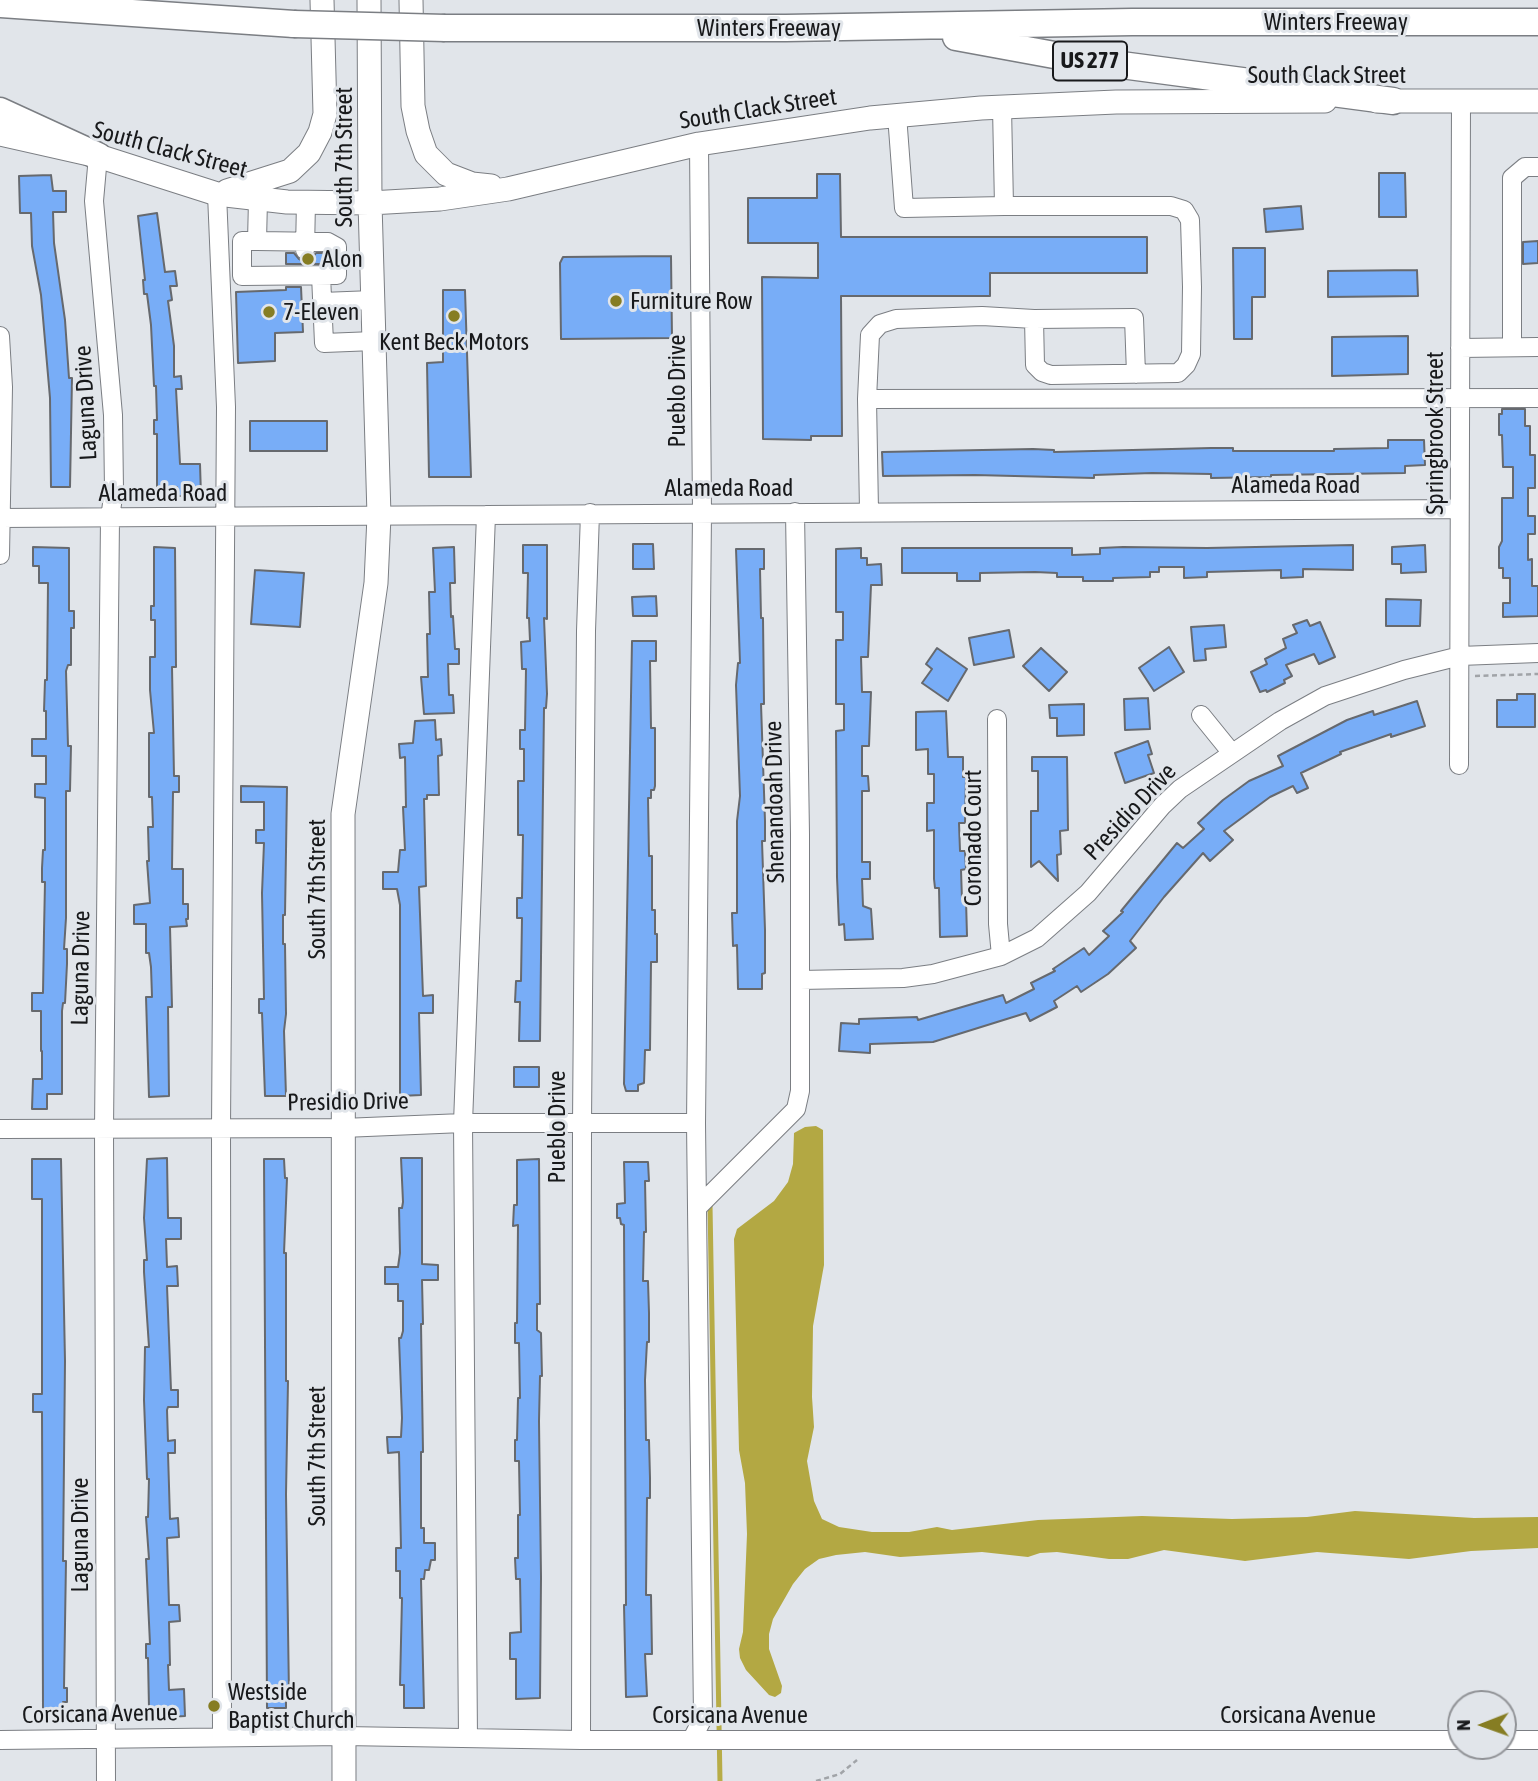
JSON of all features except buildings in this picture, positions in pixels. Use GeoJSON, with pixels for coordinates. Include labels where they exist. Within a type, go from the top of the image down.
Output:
{"type":"FeatureCollection","features":[{"type":"Feature","properties":{"kind":"highway","name":"Winters Freeway"},"geometry":{"type":"LineString","coordinates":[[0,4],[294,24],[445,28],[786,28],[1132,22],[1538,22]]}},
{"type":"Feature","properties":{"kind":"highway","name":"US 277"},"geometry":{"type":"LineString","coordinates":[[786,28],[958,37],[1076,59],[1393,101]]}},
{"type":"Feature","properties":{"kind":"highway"},"geometry":{"type":"LineString","coordinates":[[0,110],[98,156]]}},
{"type":"Feature","properties":{"kind":"main road"},"geometry":{"type":"LineString","coordinates":[[217,194],[290,171],[309,153],[315,142],[325,114],[322,0]]}},
{"type":"Feature","properties":{"kind":"main road","name":"South 7th Street"},"geometry":{"type":"LineString","coordinates":[[344,1781],[343,814],[376,583],[379,516],[370,203],[369,0]]}},
{"type":"Feature","properties":{"kind":"main road"},"geometry":{"type":"LineString","coordinates":[[411,0],[413,106],[426,154],[446,174],[472,184],[508,188]]}},
{"type":"Feature","properties":{"kind":"main road","name":"South Clack Street"},"geometry":{"type":"LineString","coordinates":[[0,134],[98,156],[217,194],[258,200],[370,203],[440,199],[508,188],[699,144],[897,116],[1002,107],[1116,102],[1538,101]]}},
{"type":"Feature","properties":{"kind":"street","name":"Springbrook Street"},"geometry":{"type":"LineString","coordinates":[[1459,765],[1461,101]]}},
{"type":"Feature","properties":{"kind":"street"},"geometry":{"type":"LineString","coordinates":[[1002,107],[1004,206]]}},
{"type":"Feature","properties":{"kind":"street"},"geometry":{"type":"LineString","coordinates":[[897,116],[904,208],[1171,206],[1184,210],[1190,220],[1191,354],[1178,373],[1051,375],[1042,372],[1035,365],[1034,319]]}},
{"type":"Feature","properties":{"kind":"street","name":"Pueblo Drive"},"geometry":{"type":"LineString","coordinates":[[698,1739],[704,1718],[696,1123],[702,513],[699,144]]}},
{"type":"Feature","properties":{"kind":"street","name":"Laguna Drive"},"geometry":{"type":"LineString","coordinates":[[98,156],[94,201],[113,415],[114,490],[110,518],[104,1129],[106,1781]]}},
{"type":"Feature","properties":{"kind":"street"},"geometry":{"type":"LineString","coordinates":[[1512,347],[1512,178],[1525,167],[1538,167]]}},
{"type":"Feature","properties":{"kind":"street"},"geometry":{"type":"LineString","coordinates":[[217,194],[226,407],[221,1128],[222,1737]]}},
{"type":"Feature","properties":{"kind":"street"},"geometry":{"type":"LineString","coordinates":[[257,241],[258,200]]}},
{"type":"Feature","properties":{"kind":"street"},"geometry":{"type":"LineString","coordinates":[[306,202],[309,262],[321,302],[324,343],[374,341]]}},
{"type":"Feature","properties":{"kind":"street"},"geometry":{"type":"LineString","coordinates":[[242,241],[257,241],[309,262],[243,276],[242,241]]}},
{"type":"Feature","properties":{"kind":"street"},"geometry":{"type":"LineString","coordinates":[[219,264],[242,262]]}},
{"type":"Feature","properties":{"kind":"street"},"geometry":{"type":"LineString","coordinates":[[321,302],[373,300]]}},
{"type":"Feature","properties":{"kind":"street"},"geometry":{"type":"LineString","coordinates":[[869,512],[867,399],[870,335],[880,324],[896,318],[1134,318],[1136,374]]}},
{"type":"Feature","properties":{"kind":"street"},"geometry":{"type":"LineString","coordinates":[[0,336],[3,387],[0,555]]}},
{"type":"Feature","properties":{"kind":"street"},"geometry":{"type":"LineString","coordinates":[[1460,348],[1538,347]]}},
{"type":"Feature","properties":{"kind":"street"},"geometry":{"type":"LineString","coordinates":[[867,399],[1538,398]]}},
{"type":"Feature","properties":{"kind":"street","name":"Alameda Road"},"geometry":{"type":"LineString","coordinates":[[1,518],[1459,509]]}},
{"type":"Feature","properties":{"kind":"street","name":"Shenandoah Drive"},"geometry":{"type":"LineString","coordinates":[[698,1207],[796,1109],[800,1091],[795,512]]}},
{"type":"Feature","properties":{"kind":"street","name":"Pueblo Drive"},"geometry":{"type":"LineString","coordinates":[[581,1740],[582,1123],[586,631],[590,513]]}},
{"type":"Feature","properties":{"kind":"street"},"geometry":{"type":"LineString","coordinates":[[468,1738],[463,1123],[486,514]]}},
{"type":"Feature","properties":{"kind":"street","name":"Presidio Drive"},"geometry":{"type":"LineString","coordinates":[[800,980],[903,978],[933,974],[1001,956],[1037,938],[1088,893],[1161,806],[1180,789],[1280,721],[1325,696],[1404,670],[1461,656],[1538,653]]}},
{"type":"Feature","properties":{"kind":"street"},"geometry":{"type":"LineString","coordinates":[[1201,715],[1231,752]]}},
{"type":"Feature","properties":{"kind":"street","name":"Coronado Court"},"geometry":{"type":"LineString","coordinates":[[997,719],[998,924],[1001,956]]}},
{"type":"Feature","properties":{"kind":"street","name":"Presidio Drive"},"geometry":{"type":"LineString","coordinates":[[0,1129],[696,1123]]}},
{"type":"Feature","properties":{"kind":"street","name":"Corsicana Avenue"},"geometry":{"type":"LineString","coordinates":[[0,1740],[344,1736],[581,1740],[1447,1740]]}},
{"type":"Feature","properties":{"kind":"street"},"geometry":{"type":"LineString","coordinates":[[1517,1740],[1538,1740]]}},
{"type":"Feature","properties":{"kind":"path"},"geometry":{"type":"LineString","coordinates":[[1475,676],[1538,674]]}},
{"type":"Feature","properties":{"kind":"path"},"geometry":{"type":"LineString","coordinates":[[816,1781],[840,1774],[857,1760]]}},
{"type":"Feature","properties":{"kind":"shaded area"},"geometry":{"type":"Polygon","coordinates":[[[816,1126],[823,1130],[824,1265],[813,1326],[814,1427],[807,1461],[814,1501],[822,1519],[839,1527],[872,1532],[909,1532],[937,1527],[952,1530],[1038,1520],[1142,1516],[1232,1519],[1307,1517],[1355,1511],[1474,1518],[1538,1517],[1538,1548],[1471,1551],[1409,1559],[1317,1552],[1245,1561],[1164,1550],[1128,1559],[1057,1552],[1028,1557],[982,1552],[900,1557],[865,1552],[836,1555],[819,1559],[805,1569],[773,1619],[769,1649],[782,1686],[781,1693],[775,1697],[769,1695],[746,1670],[739,1649],[743,1632],[747,1534],[745,1483],[739,1450],[734,1239],[737,1229],[774,1201],[788,1182],[793,1164],[794,1133],[805,1127],[816,1126]]]}},
{"type":"Feature","properties":{"kind":"waterway"},"geometry":{"type":"LineString","coordinates":[[710,1205],[720,1781]]}},
{"type":"Feature","properties":{"kind":"place","name":"Alon"},"geometry":{"type":"Point","coordinates":[308,259]}},
{"type":"Feature","properties":{"kind":"place","name":"Furniture Row"},"geometry":{"type":"Point","coordinates":[616,301]}},
{"type":"Feature","properties":{"kind":"place","name":"7-Eleven"},"geometry":{"type":"Point","coordinates":[269,312]}},
{"type":"Feature","properties":{"kind":"place","name":"Kent Beck Motors"},"geometry":{"type":"Point","coordinates":[454,316]}},
{"type":"Feature","properties":{"kind":"place","name":"Westside Baptist Church"},"geometry":{"type":"Point","coordinates":[214,1706]}}]}
